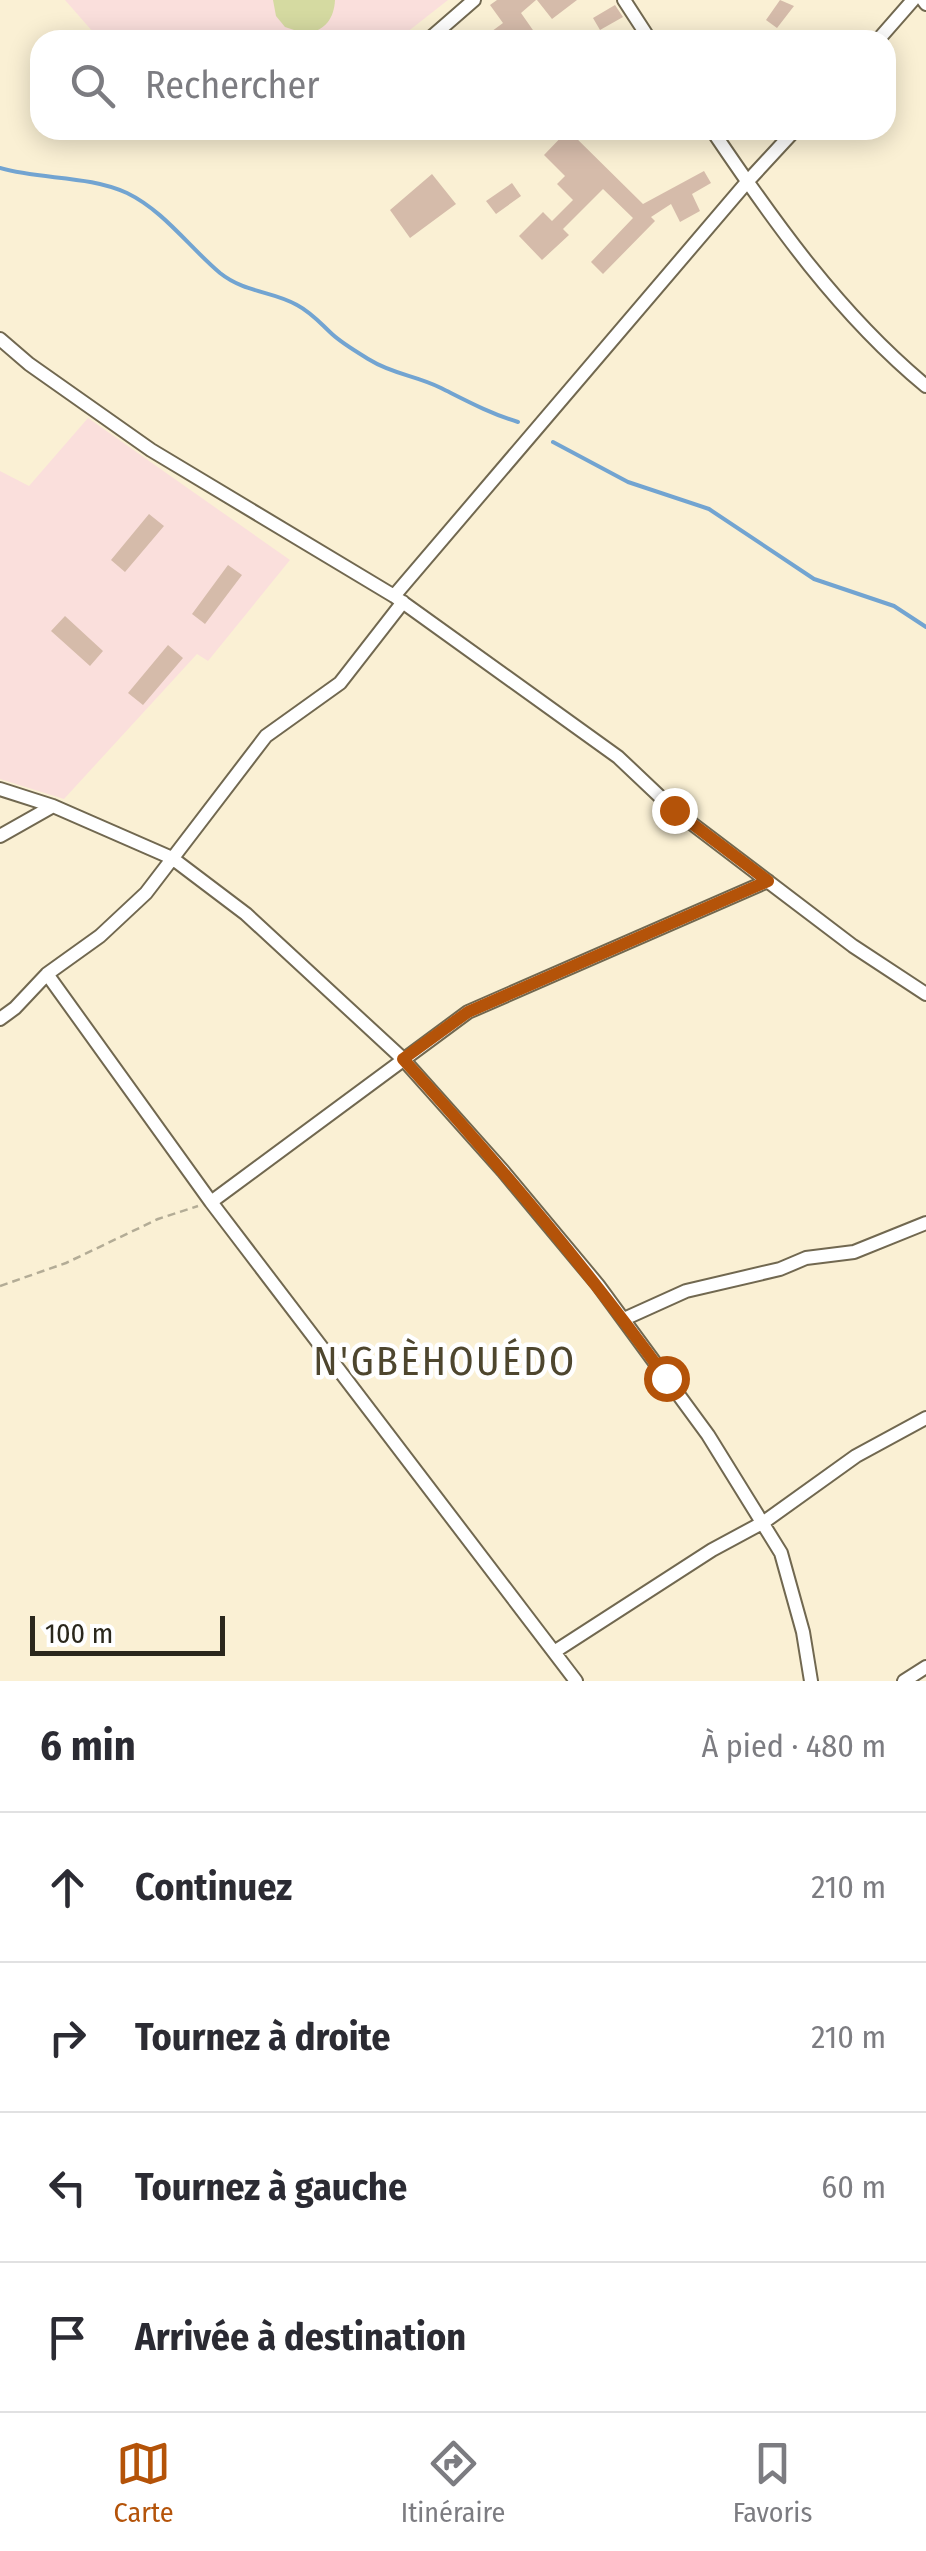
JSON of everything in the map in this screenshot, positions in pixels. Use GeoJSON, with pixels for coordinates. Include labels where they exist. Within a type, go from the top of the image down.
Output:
{"type":"FeatureCollection","features":[{"type":"Feature","properties":{"kind":"street"},"geometry":{"type":"LineString","coordinates":[[440,30],[474,0]]}},
{"type":"Feature","properties":{"kind":"street"},"geometry":{"type":"LineString","coordinates":[[624,0],[644,30]]}},
{"type":"Feature","properties":{"kind":"street"},"geometry":{"type":"LineString","coordinates":[[887,30],[913,0]]}},
{"type":"Feature","properties":{"kind":"street"},"geometry":{"type":"LineString","coordinates":[[719,140],[860,326],[926,386]]}},
{"type":"Feature","properties":{"kind":"street"},"geometry":{"type":"LineString","coordinates":[[0,1019],[47,974],[122,918],[146,894],[266,736],[340,683],[398,599],[786,140]]}},
{"type":"Feature","properties":{"kind":"street"},"geometry":{"type":"LineString","coordinates":[[0,339],[151,450],[398,599],[618,757],[674,810],[853,946],[926,994]]}},
{"type":"Feature","properties":{"kind":"street"},"geometry":{"type":"LineString","coordinates":[[0,789],[53,806],[172,858],[246,914],[403,1059],[504,1171],[624,1320],[708,1436],[782,1553],[804,1632],[811,1681]]}},
{"type":"Feature","properties":{"kind":"street"},"geometry":{"type":"LineString","coordinates":[[0,836],[53,806]]}},
{"type":"Feature","properties":{"kind":"street"},"geometry":{"type":"LineString","coordinates":[[210,1202],[468,1012],[768,881]]}},
{"type":"Feature","properties":{"kind":"street"},"geometry":{"type":"LineString","coordinates":[[47,974],[210,1202],[576,1681]]}},
{"type":"Feature","properties":{"kind":"street"},"geometry":{"type":"LineString","coordinates":[[624,1320],[686,1292],[780,1269],[806,1258],[854,1252],[926,1223]]}},
{"type":"Feature","properties":{"kind":"street"},"geometry":{"type":"LineString","coordinates":[[554,1652],[712,1550],[764,1522],[856,1456],[926,1418]]}},
{"type":"Feature","properties":{"kind":"street"},"geometry":{"type":"LineString","coordinates":[[904,1681],[926,1667]]}},
{"type":"Feature","properties":{"kind":"path"},"geometry":{"type":"LineString","coordinates":[[0,1286],[66,1263],[158,1219],[210,1202]]}},
{"type":"Feature","properties":{"kind":"shaded area"},"geometry":{"type":"Polygon","coordinates":[[[65,0],[448,0],[410,30],[91,30],[65,0]]]}},
{"type":"Feature","properties":{"kind":"shaded area"},"geometry":{"type":"Polygon","coordinates":[[[88,418],[290,560],[208,661],[197,654],[64,799],[0,779],[0,471],[29,486],[88,418]]]}},
{"type":"Feature","properties":{"kind":"green space"},"geometry":{"type":"Polygon","coordinates":[[[273,0],[335,0],[333,13],[318,30],[294,30],[285,27],[276,16],[273,0]]]}},
{"type":"Feature","properties":{"kind":"building"},"geometry":{"type":"Polygon","coordinates":[[[497,0],[536,0],[521,13],[533,30],[494,30],[503,23],[490,5],[497,0]]]}},
{"type":"Feature","properties":{"kind":"building"},"geometry":{"type":"Polygon","coordinates":[[[537,0],[577,0],[552,19],[537,0]]]}},
{"type":"Feature","properties":{"kind":"building"},"geometry":{"type":"Polygon","coordinates":[[[780,0],[794,6],[777,28],[766,20],[780,0]]]}},
{"type":"Feature","properties":{"kind":"building"},"geometry":{"type":"Polygon","coordinates":[[[615,5],[623,17],[600,30],[593,18],[615,5]]]}},
{"type":"Feature","properties":{"kind":"building"},"geometry":{"type":"Polygon","coordinates":[[[558,140],[578,140],[643,204],[704,171],[711,183],[692,194],[700,211],[680,222],[671,204],[651,217],[655,221],[603,274],[591,262],[633,218],[603,189],[563,229],[569,235],[542,260],[519,236],[543,212],[552,221],[573,200],[557,184],[565,176],[544,155],[558,140]]]}},
{"type":"Feature","properties":{"kind":"building"},"geometry":{"type":"Polygon","coordinates":[[[432,174],[456,204],[410,238],[390,210],[432,174]]]}},
{"type":"Feature","properties":{"kind":"building"},"geometry":{"type":"Polygon","coordinates":[[[512,183],[521,196],[496,214],[486,201],[512,183]]]}},
{"type":"Feature","properties":{"kind":"building"},"geometry":{"type":"Polygon","coordinates":[[[149,514],[164,526],[125,572],[111,560],[149,514]]]}},
{"type":"Feature","properties":{"kind":"building"},"geometry":{"type":"Polygon","coordinates":[[[228,565],[242,575],[205,624],[192,614],[228,565]]]}},
{"type":"Feature","properties":{"kind":"building"},"geometry":{"type":"Polygon","coordinates":[[[65,616],[103,651],[90,666],[51,631],[65,616]]]}},
{"type":"Feature","properties":{"kind":"building"},"geometry":{"type":"Polygon","coordinates":[[[168,645],[183,658],[143,705],[128,693],[168,645]]]}},
{"type":"Feature","properties":{"kind":"waterway"},"geometry":{"type":"LineString","coordinates":[[0,168],[96,183],[127,193],[153,209],[230,280],[297,305],[378,365],[518,422]]}},
{"type":"Feature","properties":{"kind":"waterway"},"geometry":{"type":"LineString","coordinates":[[553,442],[628,482],[709,509],[814,579],[894,606],[926,627]]}},
{"type":"Feature","properties":{"kind":"district","name":"N'GBÈHOUÉDO"},"geometry":{"type":"Point","coordinates":[445,1362]}},
{"type":"Feature","properties":{"kind":"route"},"geometry":{"type":"LineString","coordinates":[[666,1378],[598,1285],[504,1171],[403,1059],[445,1027],[488,1002],[768,881],[674,810]]}}]}
